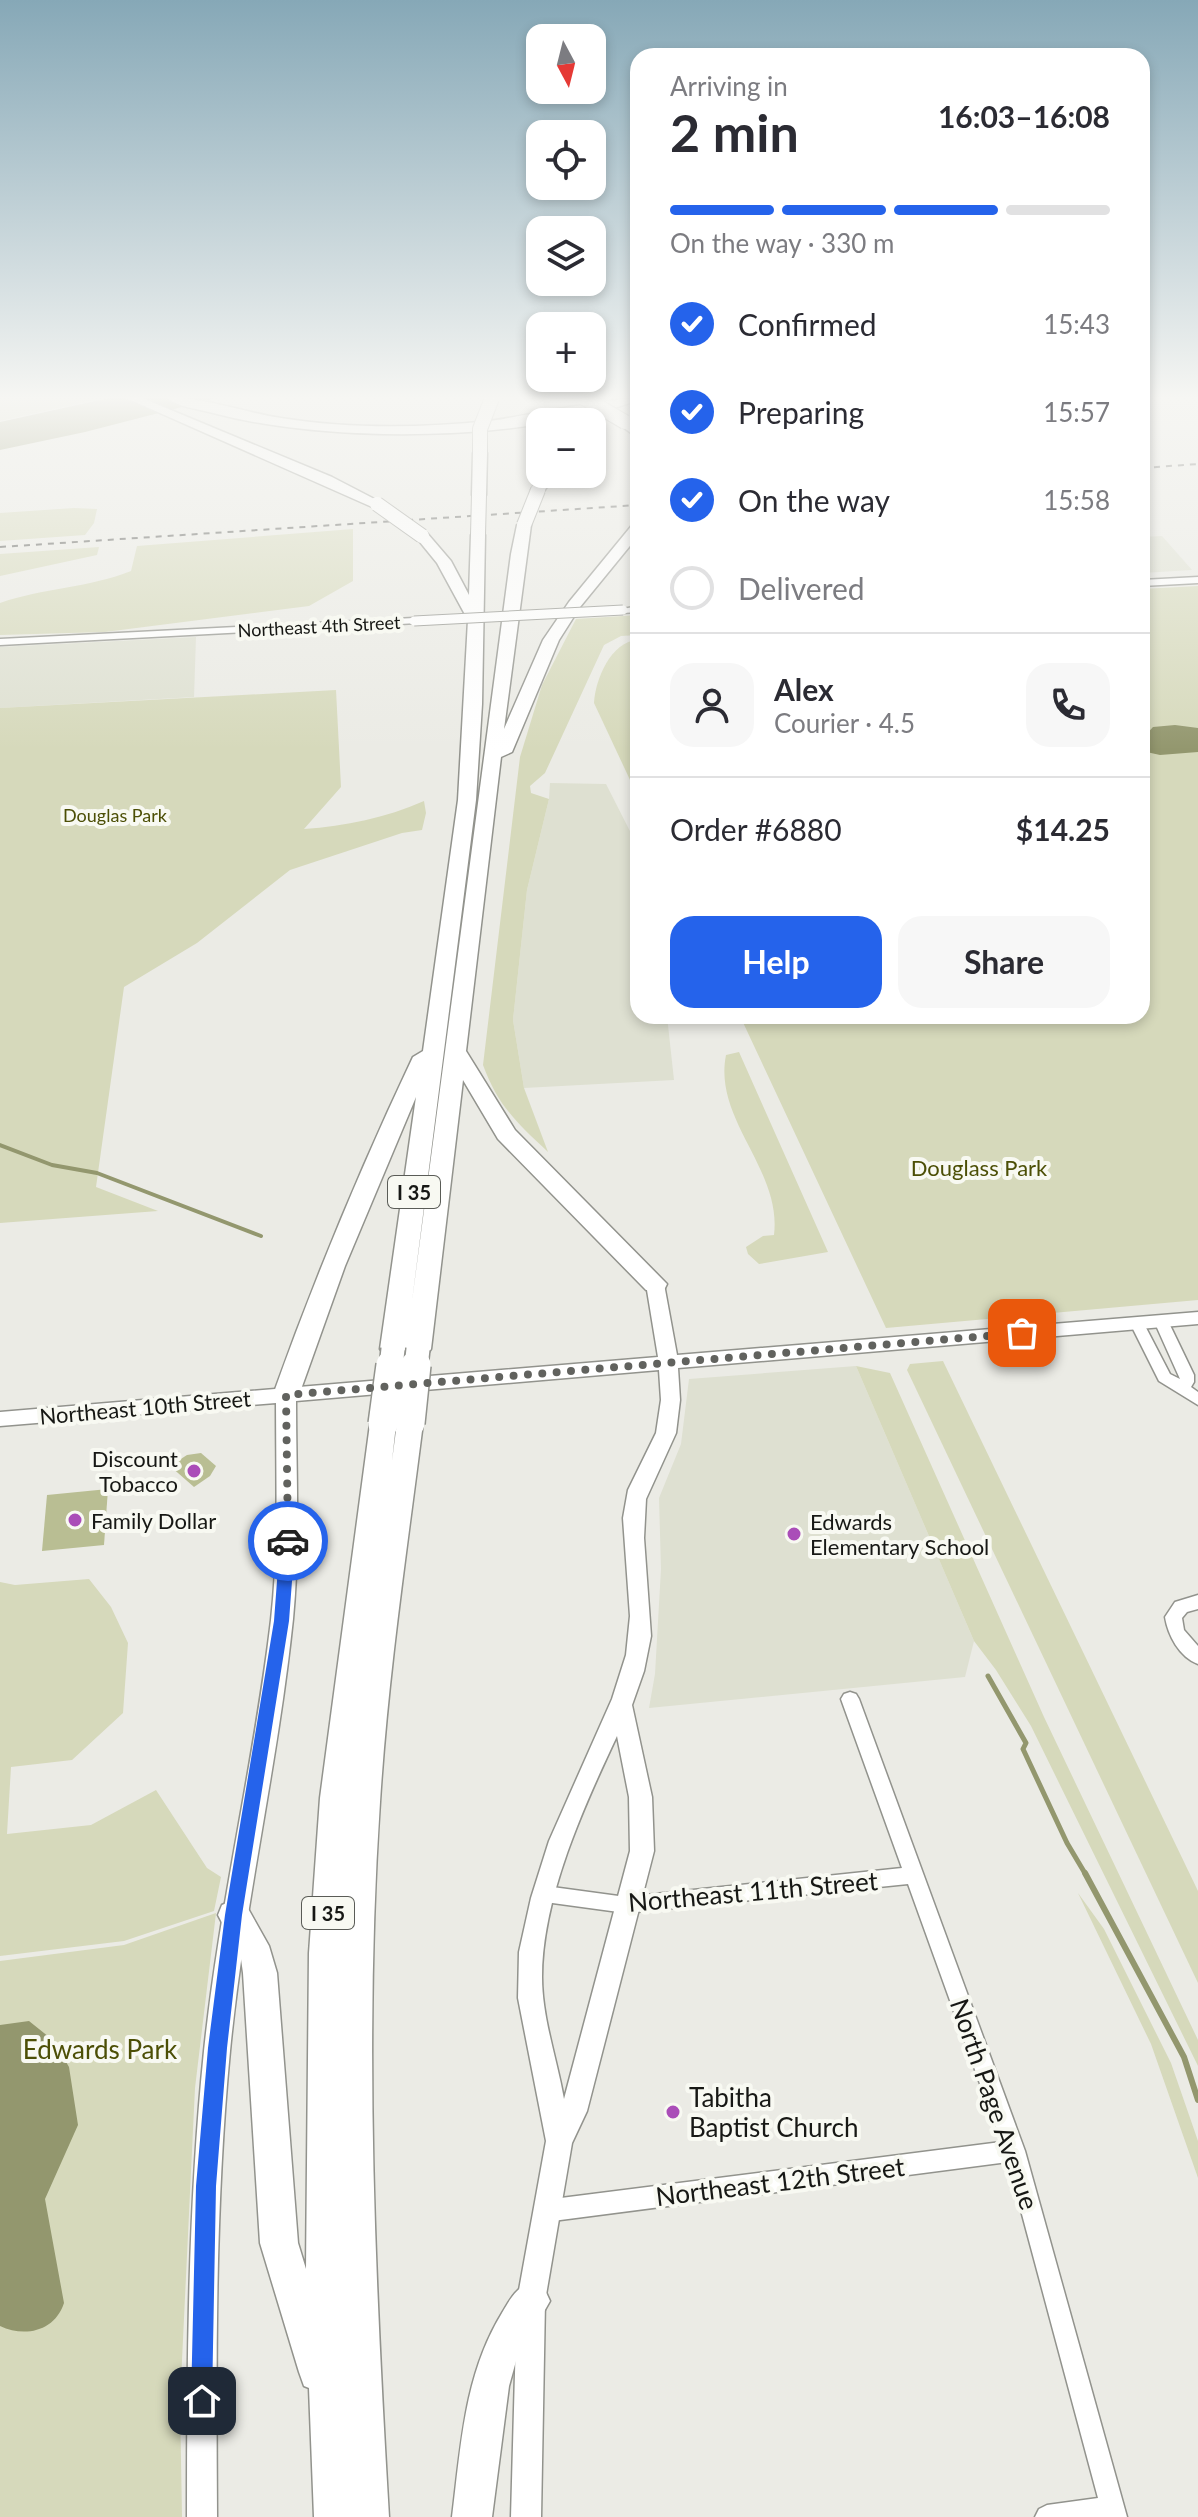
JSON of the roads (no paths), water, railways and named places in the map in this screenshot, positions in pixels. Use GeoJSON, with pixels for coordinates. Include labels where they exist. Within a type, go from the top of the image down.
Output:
{"type":"FeatureCollection","features":[{"type":"Feature","properties":{"kind":"highway"},"geometry":{"type":"LineString","coordinates":[[393,515],[422,536],[444,561],[476,624]]}},
{"type":"Feature","properties":{"kind":"highway","name":"I 35"},"geometry":{"type":"LineString","coordinates":[[369,2517],[354,2256],[353,2084],[364,1801],[435,1036],[472,751],[478,515]]}},
{"type":"Feature","properties":{"kind":"highway","name":"I 35"},"geometry":{"type":"LineString","coordinates":[[406,1349],[457,1053],[518,554],[528,515]]}},
{"type":"Feature","properties":{"kind":"highway"},"geometry":{"type":"LineString","coordinates":[[491,784],[524,697],[551,640],[574,605],[630,537]]}},
{"type":"Feature","properties":{"kind":"highway"},"geometry":{"type":"LineString","coordinates":[[601,573],[630,546]]}},
{"type":"Feature","properties":{"kind":"highway"},"geometry":{"type":"LineString","coordinates":[[286,1395],[311,1321],[397,1114],[435,1036]]}},
{"type":"Feature","properties":{"kind":"highway"},"geometry":{"type":"LineString","coordinates":[[457,1053],[506,1134],[655,1284]]}},
{"type":"Feature","properties":{"kind":"highway","name":"I 35"},"geometry":{"type":"LineString","coordinates":[[334,2517],[328,2405],[323,2089],[326,1953],[342,1743],[397,1423]]}},
{"type":"Feature","properties":{"kind":"highway"},"geometry":{"type":"LineString","coordinates":[[234,1915],[257,1957],[260,1973],[279,2243],[328,2405]]}},
{"type":"Feature","properties":{"kind":"highway"},"geometry":{"type":"LineString","coordinates":[[472,2517],[489,2386],[500,2352],[531,2301]]}},
{"type":"Feature","properties":{"kind":"main road"},"geometry":{"type":"LineString","coordinates":[[559,2141],[537,2038],[529,1975],[534,1934],[545,1894],[591,1768],[622,1708],[638,1653],[641,1626],[635,1501],[640,1483],[667,1430],[670,1411],[668,1362],[655,1284]]}},
{"type":"Feature","properties":{"kind":"main road","name":"Northeast 10th Street"},"geometry":{"type":"LineString","coordinates":[[0,1419],[1198,1318]]}},
{"type":"Feature","properties":{"kind":"main road"},"geometry":{"type":"LineString","coordinates":[[202,2517],[201,2315],[206,2186],[234,1915],[282,1621],[287,1560],[286,1395]]}},
{"type":"Feature","properties":{"kind":"main road"},"geometry":{"type":"LineString","coordinates":[[526,2517],[531,2301],[545,2211],[559,2141],[574,2111],[642,1851],[645,1822],[642,1794],[622,1708]]}},
{"type":"Feature","properties":{"kind":"street"},"geometry":{"type":"LineString","coordinates":[[1150,583],[1198,580]]}},
{"type":"Feature","properties":{"kind":"street","name":"Northeast 4th Street"},"geometry":{"type":"LineString","coordinates":[[0,642],[630,610]]}},
{"type":"Feature","properties":{"kind":"street"},"geometry":{"type":"LineString","coordinates":[[1161,1321],[1187,1375],[1187,1382],[1182,1387]]}},
{"type":"Feature","properties":{"kind":"street"},"geometry":{"type":"LineString","coordinates":[[1137,1323],[1164,1377],[1198,1400]]}},
{"type":"Feature","properties":{"kind":"street"},"geometry":{"type":"LineString","coordinates":[[1198,1602],[1181,1607],[1173,1617],[1176,1633],[1198,1657]]}},
{"type":"Feature","properties":{"kind":"street","name":"North Page Avenue"},"geometry":{"type":"LineString","coordinates":[[850,1699],[1015,2151],[1114,2512]]}},
{"type":"Feature","properties":{"kind":"street","name":"Northeast 11th Street"},"geometry":{"type":"LineString","coordinates":[[545,1894],[626,1905],[914,1875]]}},
{"type":"Feature","properties":{"kind":"street","name":"Northeast 12th Street"},"geometry":{"type":"LineString","coordinates":[[545,2211],[1015,2151]]}},
{"type":"Feature","properties":{"kind":"street"},"geometry":{"type":"LineString","coordinates":[[1047,2517],[1114,2512]]}},
{"type":"Feature","properties":{"kind":"waterway"},"geometry":{"type":"LineString","coordinates":[[0,1145],[52,1165],[97,1173],[261,1236]]}},
{"type":"Feature","properties":{"kind":"waterway"},"geometry":{"type":"LineString","coordinates":[[988,1676],[1026,1743],[1023,1749],[1067,1843],[1086,1875]]}},
{"type":"Feature","properties":{"kind":"waterway"},"geometry":{"type":"LineString","coordinates":[[1085,1873],[1184,2057],[1198,2100]]}},
{"type":"Feature","properties":{"kind":"railway"},"geometry":{"type":"LineString","coordinates":[[0,547],[479,515]]}},
{"type":"Feature","properties":{"kind":"place","name":"Discount Tobacco"},"geometry":{"type":"Point","coordinates":[194,1471]}},
{"type":"Feature","properties":{"kind":"place","name":"Family Dollar"},"geometry":{"type":"Point","coordinates":[75,1520]}},
{"type":"Feature","properties":{"kind":"place","name":"Edwards Elementary School"},"geometry":{"type":"Point","coordinates":[794,1534]}},
{"type":"Feature","properties":{"kind":"place","name":"Tabitha Baptist Church"},"geometry":{"type":"Point","coordinates":[673,2112]}},
{"type":"Feature","properties":{"kind":"park label","name":"Douglas Park"},"geometry":{"type":"Point","coordinates":[115,815]}},
{"type":"Feature","properties":{"kind":"park label","name":"Douglass Park"},"geometry":{"type":"Point","coordinates":[979,1167]}},
{"type":"Feature","properties":{"kind":"park label","name":"Edwards Park"},"geometry":{"type":"Point","coordinates":[100,2049]}}]}
